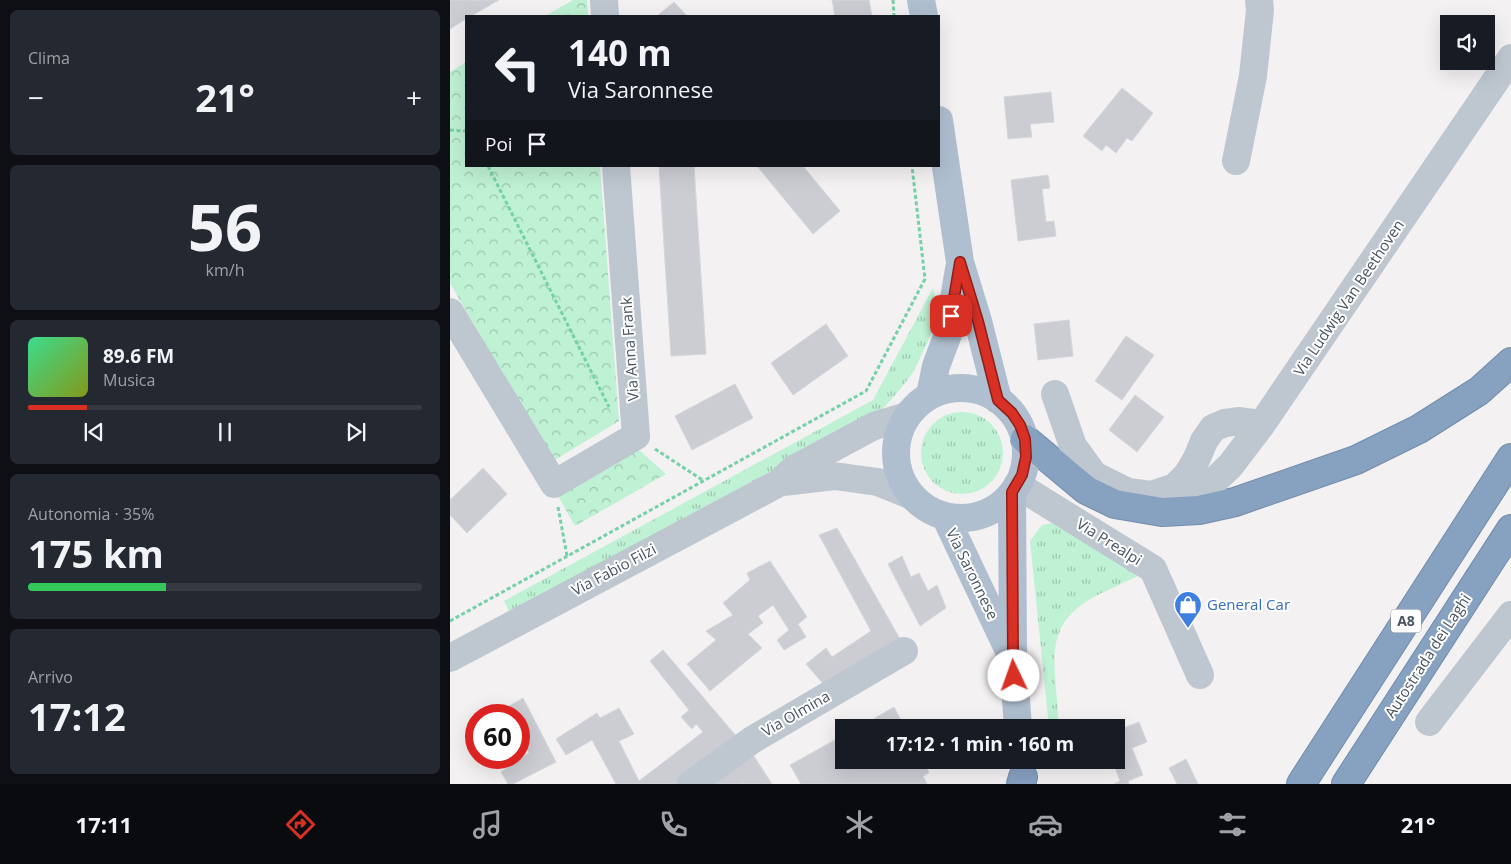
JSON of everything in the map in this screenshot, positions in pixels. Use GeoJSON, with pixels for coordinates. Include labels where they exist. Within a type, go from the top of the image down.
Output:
{"type":"FeatureCollection","features":[{"type":"Feature","properties":{"kind":"highway"},"geometry":{"type":"LineString","coordinates":[[1025,439],[1086,490],[1115,504],[1162,512],[1199,510],[1235,502],[1356,460],[1419,429],[1479,390],[1511,362]]}},
{"type":"Feature","properties":{"kind":"highway","name":"A8"},"geometry":{"type":"LineString","coordinates":[[1300,784],[1511,458]]}},
{"type":"Feature","properties":{"kind":"highway","name":"Autostrada dei Laghi"},"geometry":{"type":"LineString","coordinates":[[1346,784],[1511,529]]}},
{"type":"Feature","properties":{"kind":"main road"},"geometry":{"type":"LineString","coordinates":[[921,0],[924,15]]}},
{"type":"Feature","properties":{"kind":"main road","name":"Via Saronnese"},"geometry":{"type":"LineString","coordinates":[[940,127],[960,262],[978,321],[998,400]]}},
{"type":"Feature","properties":{"kind":"main road","name":"Via Saronnese"},"geometry":{"type":"LineString","coordinates":[[930,395],[936,366],[948,334],[960,262]]}},
{"type":"Feature","properties":{"kind":"main road","name":"Via Saronnese"},"geometry":{"type":"LineString","coordinates":[[970,388],[989,394],[998,400],[1012,413],[1020,425],[1025,439],[1026,457],[1022,475],[1015,489],[1007,500],[991,511],[973,518],[945,516],[922,506],[910,495],[900,477],[895,456],[898,435],[907,416],[930,395],[950,389],[970,388]]}},
{"type":"Feature","properties":{"kind":"main road","name":"Via Saronnese"},"geometry":{"type":"LineString","coordinates":[[1015,489],[1013,658],[1017,719]]}},
{"type":"Feature","properties":{"kind":"main road","name":"Via Saronnese"},"geometry":{"type":"LineString","coordinates":[[945,516],[1013,658]]}},
{"type":"Feature","properties":{"kind":"street"},"geometry":{"type":"LineString","coordinates":[[604,0],[605,15]]}},
{"type":"Feature","properties":{"kind":"street"},"geometry":{"type":"LineString","coordinates":[[1236,161],[1253,76],[1260,10],[1259,0]]}},
{"type":"Feature","properties":{"kind":"street","name":"Via Ludwig Van Beethoven"},"geometry":{"type":"LineString","coordinates":[[1162,512],[1193,501],[1230,466],[1262,424],[1511,58]]}},
{"type":"Feature","properties":{"kind":"street","name":"Via Anna Frank"},"geometry":{"type":"LineString","coordinates":[[616,167],[631,439]]}},
{"type":"Feature","properties":{"kind":"street"},"geometry":{"type":"LineString","coordinates":[[450,312],[554,484],[631,439]]}},
{"type":"Feature","properties":{"kind":"street"},"geometry":{"type":"LineString","coordinates":[[1055,394],[1073,446],[1094,476],[1128,492],[1151,495],[1174,487],[1187,475],[1204,441],[1213,428],[1225,423],[1240,421],[1262,424]]}},
{"type":"Feature","properties":{"kind":"street","name":"Via Fabio Filzi"},"geometry":{"type":"LineString","coordinates":[[450,658],[778,483],[794,469],[874,426],[907,416]]}},
{"type":"Feature","properties":{"kind":"street","name":"Via Fabio Filzi"},"geometry":{"type":"LineString","coordinates":[[778,483],[834,476],[878,482],[910,495]]}},
{"type":"Feature","properties":{"kind":"street","name":"Via Prealpi"},"geometry":{"type":"LineString","coordinates":[[1015,489],[1153,569],[1200,675]]}},
{"type":"Feature","properties":{"kind":"street"},"geometry":{"type":"LineString","coordinates":[[1429,722],[1511,615]]}},
{"type":"Feature","properties":{"kind":"street","name":"Via Olmina"},"geometry":{"type":"LineString","coordinates":[[691,784],[752,740],[904,651]]}},
{"type":"Feature","properties":{"kind":"path"},"geometry":{"type":"LineString","coordinates":[[892,0],[894,15]]}},
{"type":"Feature","properties":{"kind":"path"},"geometry":{"type":"LineString","coordinates":[[450,130],[465,130]]}},
{"type":"Feature","properties":{"kind":"path"},"geometry":{"type":"LineString","coordinates":[[489,167],[631,439],[704,481]]}},
{"type":"Feature","properties":{"kind":"path"},"geometry":{"type":"LineString","coordinates":[[450,621],[866,391],[925,279],[912,167]]}},
{"type":"Feature","properties":{"kind":"path"},"geometry":{"type":"LineString","coordinates":[[554,484],[568,556]]}},
{"type":"Feature","properties":{"kind":"green space"},"geometry":{"type":"Polygon","coordinates":[[[573,0],[587,0],[588,15],[547,15],[573,0]]]}},
{"type":"Feature","properties":{"kind":"green space"},"geometry":{"type":"Polygon","coordinates":[[[465,63],[465,167],[600,167],[619,421],[553,461],[450,283],[450,72],[465,63]]]}},
{"type":"Feature","properties":{"kind":"green space"},"geometry":{"type":"Polygon","coordinates":[[[933,288],[940,315],[914,371],[880,412],[511,615],[504,601],[873,400],[933,288]]]}},
{"type":"Feature","properties":{"kind":"green space"},"geometry":{"type":"Polygon","coordinates":[[[962,412],[978,415],[991,424],[1000,437],[1003,453],[1000,469],[991,482],[978,491],[962,494],[946,491],[933,482],[924,469],[921,453],[924,437],[933,424],[946,415],[962,412]]]}},
{"type":"Feature","properties":{"kind":"green space"},"geometry":{"type":"Polygon","coordinates":[[[639,450],[666,474],[575,526],[558,496],[639,450]]]}},
{"type":"Feature","properties":{"kind":"green space"},"geometry":{"type":"Polygon","coordinates":[[[1059,522],[1142,574],[1087,601],[1075,610],[1061,629],[1055,651],[1058,719],[1048,719],[1030,541],[1042,525],[1059,522]]]}},
{"type":"Feature","properties":{"kind":"building"},"geometry":{"type":"Polygon","coordinates":[[[450,0],[499,0],[473,15],[465,15],[465,20],[450,29],[450,0]]]}},
{"type":"Feature","properties":{"kind":"building"},"geometry":{"type":"Polygon","coordinates":[[[832,0],[869,0],[872,15],[835,15],[832,0]]]}},
{"type":"Feature","properties":{"kind":"building"},"geometry":{"type":"Polygon","coordinates":[[[674,2],[686,15],[658,15],[674,2]]]}},
{"type":"Feature","properties":{"kind":"building"},"geometry":{"type":"Polygon","coordinates":[[[1122,88],[1153,113],[1132,141],[1127,138],[1116,153],[1106,145],[1102,151],[1083,136],[1122,88]]]}},
{"type":"Feature","properties":{"kind":"building"},"geometry":{"type":"Polygon","coordinates":[[[1051,92],[1054,122],[1030,124],[1032,137],[1008,139],[1004,97],[1051,92]]]}},
{"type":"Feature","properties":{"kind":"building"},"geometry":{"type":"Polygon","coordinates":[[[659,167],[694,167],[706,354],[671,356],[659,167]]]}},
{"type":"Feature","properties":{"kind":"building"},"geometry":{"type":"Polygon","coordinates":[[[758,167],[804,167],[840,211],[813,234],[758,167]]]}},
{"type":"Feature","properties":{"kind":"building"},"geometry":{"type":"Polygon","coordinates":[[[1048,175],[1050,188],[1042,189],[1046,222],[1054,221],[1056,236],[1018,241],[1011,180],[1048,175]]]}},
{"type":"Feature","properties":{"kind":"building"},"geometry":{"type":"Polygon","coordinates":[[[1069,320],[1073,356],[1038,360],[1034,324],[1069,320]]]}},
{"type":"Feature","properties":{"kind":"building"},"geometry":{"type":"Polygon","coordinates":[[[826,324],[848,356],[793,395],[771,363],[826,324]]]}},
{"type":"Feature","properties":{"kind":"building"},"geometry":{"type":"Polygon","coordinates":[[[1126,336],[1154,355],[1122,400],[1095,381],[1126,336]]]}},
{"type":"Feature","properties":{"kind":"building"},"geometry":{"type":"Polygon","coordinates":[[[735,384],[753,418],[692,450],[675,416],[735,384]]]}},
{"type":"Feature","properties":{"kind":"building"},"geometry":{"type":"Polygon","coordinates":[[[1135,395],[1164,417],[1137,452],[1109,430],[1135,395]]]}},
{"type":"Feature","properties":{"kind":"building"},"geometry":{"type":"Polygon","coordinates":[[[483,468],[507,494],[467,533],[450,515],[450,500],[483,468]]]}},
{"type":"Feature","properties":{"kind":"building"},"geometry":{"type":"Polygon","coordinates":[[[837,528],[900,639],[826,687],[806,664],[826,648],[832,657],[871,631],[819,535],[837,528]]]}},
{"type":"Feature","properties":{"kind":"building"},"geometry":{"type":"Polygon","coordinates":[[[902,556],[911,577],[919,573],[928,591],[937,585],[946,608],[920,626],[888,564],[902,556]]]}},
{"type":"Feature","properties":{"kind":"building"},"geometry":{"type":"Polygon","coordinates":[[[770,561],[807,617],[798,624],[806,637],[784,650],[777,640],[789,630],[773,605],[758,616],[763,623],[748,634],[762,648],[710,691],[687,664],[716,640],[706,631],[733,615],[723,603],[750,580],[747,573],[770,561]]]}},
{"type":"Feature","properties":{"kind":"building"},"geometry":{"type":"Polygon","coordinates":[[[663,650],[737,737],[676,784],[616,784],[592,740],[566,755],[556,739],[597,713],[600,718],[619,708],[634,734],[619,741],[639,781],[703,732],[696,724],[692,729],[681,717],[689,710],[650,661],[663,650]]]}},
{"type":"Feature","properties":{"kind":"building"},"geometry":{"type":"Polygon","coordinates":[[[523,698],[526,704],[513,704],[523,698]]]}},
{"type":"Feature","properties":{"kind":"building"},"geometry":{"type":"Polygon","coordinates":[[[894,707],[900,719],[873,719],[894,707]]]}},
{"type":"Feature","properties":{"kind":"building"},"geometry":{"type":"Polygon","coordinates":[[[530,712],[556,762],[513,784],[508,784],[501,772],[505,769],[530,769],[530,712]]]}},
{"type":"Feature","properties":{"kind":"building"},"geometry":{"type":"Polygon","coordinates":[[[1139,722],[1147,742],[1132,748],[1143,775],[1128,781],[1129,784],[1114,784],[1120,781],[1115,769],[1125,769],[1125,727],[1139,722]]]}},
{"type":"Feature","properties":{"kind":"building"},"geometry":{"type":"Polygon","coordinates":[[[835,740],[835,769],[927,769],[929,773],[923,776],[927,784],[801,784],[790,765],[835,740]]]}},
{"type":"Feature","properties":{"kind":"building"},"geometry":{"type":"Polygon","coordinates":[[[752,753],[772,784],[703,784],[752,753]]]}},
{"type":"Feature","properties":{"kind":"building"},"geometry":{"type":"Polygon","coordinates":[[[1186,759],[1198,784],[1177,784],[1169,768],[1186,759]]]}},
{"type":"Feature","properties":{"kind":"place","name":"General Car"},"geometry":{"type":"Point","coordinates":[1188,629]}},
{"type":"Feature","properties":{"kind":"route"},"geometry":{"type":"LineString","coordinates":[[951,316],[960,262],[978,321],[998,400],[1012,413],[1020,425],[1025,439],[1026,457],[1022,475],[1018,485],[1012,492],[1014,676]]}}]}
